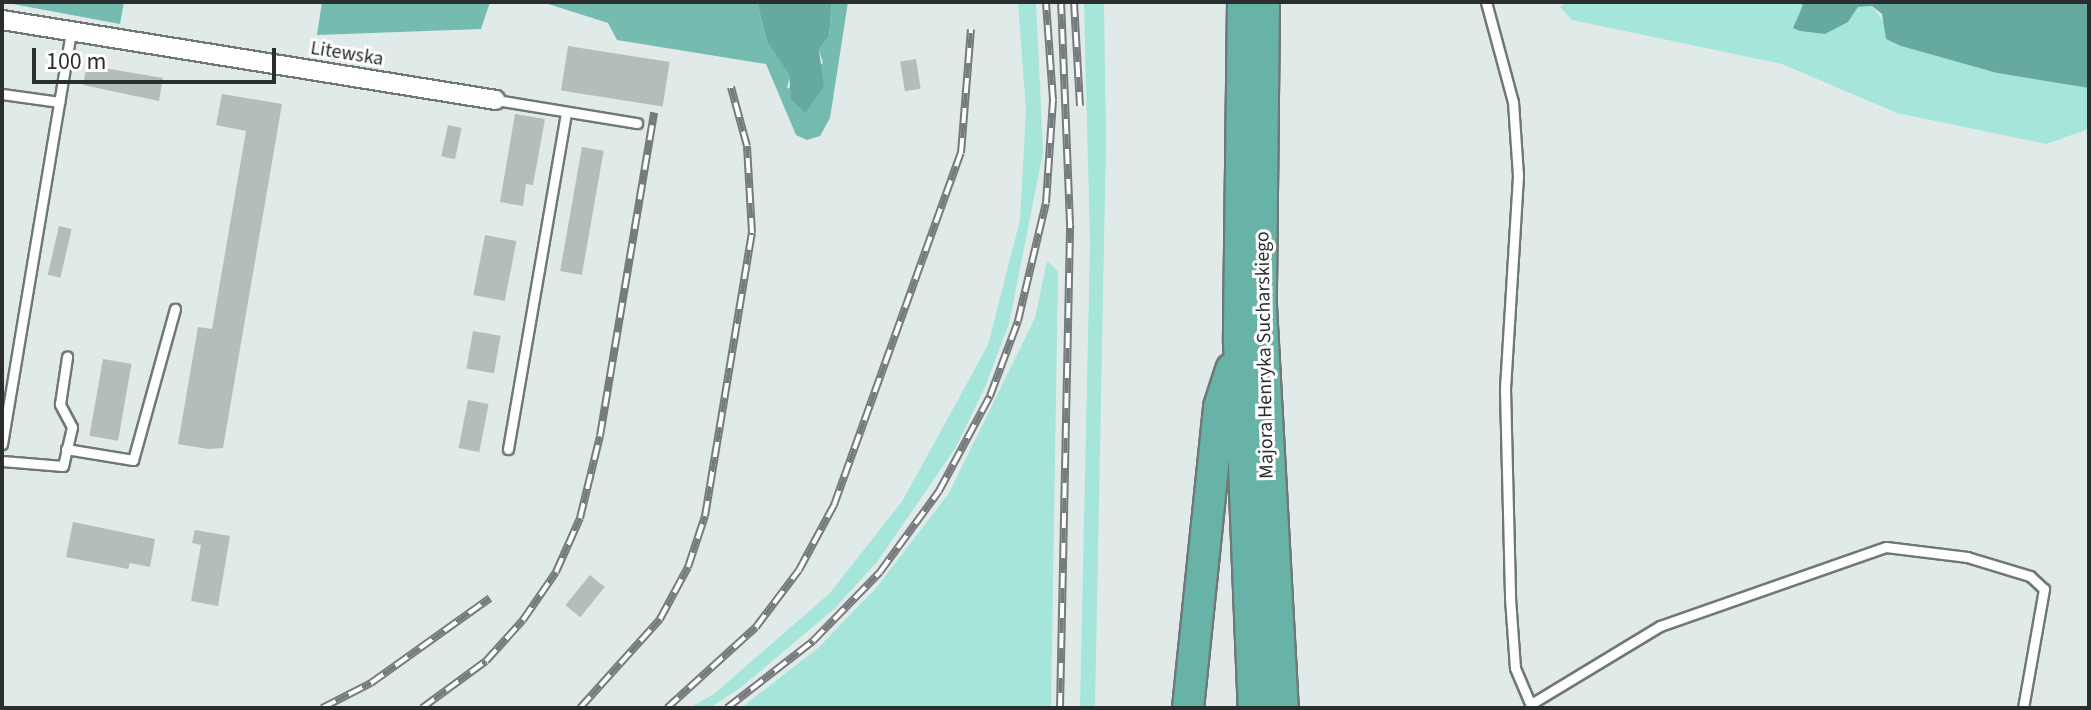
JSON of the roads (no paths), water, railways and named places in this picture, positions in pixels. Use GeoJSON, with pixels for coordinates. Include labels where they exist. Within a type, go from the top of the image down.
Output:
{"type":"FeatureCollection","features":[{"type":"Feature","properties":{"kind":"highway","name":"Majora Henryka Sucharskiego"},"geometry":{"type":"LineString","coordinates":[[1243,2],[1239,342],[1254,708]]}},
{"type":"Feature","properties":{"kind":"highway","name":"Majora Henryka Sucharskiego"},"geometry":{"type":"LineString","coordinates":[[1264,2],[1261,306],[1268,504],[1283,708]]}},
{"type":"Feature","properties":{"kind":"highway"},"geometry":{"type":"LineString","coordinates":[[1188,708],[1219,407],[1239,342]]}},
{"type":"Feature","properties":{"kind":"highway"},"geometry":{"type":"LineString","coordinates":[[1268,504],[1292,559],[1303,708]]}},
{"type":"Feature","properties":{"kind":"street","name":"Litewska"},"geometry":{"type":"LineString","coordinates":[[2,20],[496,100]]}},
{"type":"Feature","properties":{"kind":"lane"},"geometry":{"type":"LineString","coordinates":[[1486,2],[1515,131],[1505,389],[1510,598],[1515,668],[1532,706],[1660,626],[1886,547],[1967,557],[2030,576],[2044,589],[2023,708]]}},
{"type":"Feature","properties":{"kind":"lane"},"geometry":{"type":"LineString","coordinates":[[2,444],[6,398],[71,31]]}},
{"type":"Feature","properties":{"kind":"lane"},"geometry":{"type":"LineString","coordinates":[[2,94],[59,102]]}},
{"type":"Feature","properties":{"kind":"lane"},"geometry":{"type":"LineString","coordinates":[[496,100],[637,123]]}},
{"type":"Feature","properties":{"kind":"lane"},"geometry":{"type":"LineString","coordinates":[[508,449],[566,112]]}},
{"type":"Feature","properties":{"kind":"lane"},"geometry":{"type":"LineString","coordinates":[[66,449],[133,460],[175,309]]}},
{"type":"Feature","properties":{"kind":"lane"},"geometry":{"type":"LineString","coordinates":[[2,461],[63,466],[72,427],[60,404],[67,357]]}},
{"type":"Feature","properties":{"kind":"railway"},"geometry":{"type":"LineString","coordinates":[[727,708],[813,641],[880,572],[939,491],[990,396],[1018,321],[1046,203],[1053,100],[1046,2]]}},
{"type":"Feature","properties":{"kind":"railway"},"geometry":{"type":"LineString","coordinates":[[1060,708],[1070,224],[1061,2]]}},
{"type":"Feature","properties":{"kind":"railway"},"geometry":{"type":"LineString","coordinates":[[1074,2],[1080,106]]}},
{"type":"Feature","properties":{"kind":"railway"},"geometry":{"type":"LineString","coordinates":[[667,708],[756,627],[799,570],[834,505],[961,153],[971,29]]}},
{"type":"Feature","properties":{"kind":"railway"},"geometry":{"type":"LineString","coordinates":[[580,708],[660,619],[688,567],[705,516],[752,233],[747,146],[731,87]]}},
{"type":"Feature","properties":{"kind":"railway"},"geometry":{"type":"LineString","coordinates":[[422,708],[486,661],[523,620],[556,572],[580,518],[600,436],[654,112]]}},
{"type":"Feature","properties":{"kind":"railway"},"geometry":{"type":"LineString","coordinates":[[322,708],[371,683],[490,598]]}}]}
